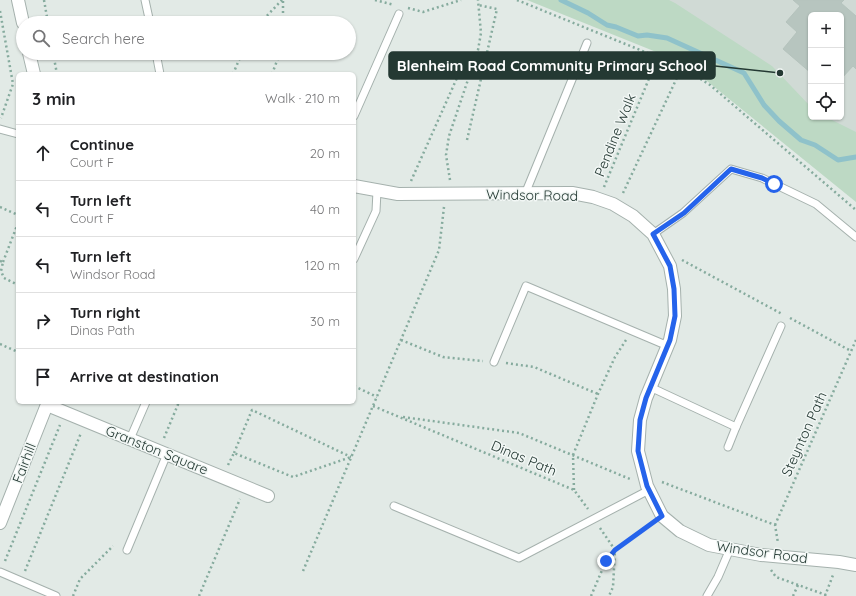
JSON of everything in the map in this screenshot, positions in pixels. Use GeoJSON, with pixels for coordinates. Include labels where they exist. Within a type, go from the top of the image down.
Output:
{"type":"FeatureCollection","features":[{"type":"Feature","properties":{"kind":"street"},"geometry":{"type":"LineString","coordinates":[[18,0],[21,16]]}},
{"type":"Feature","properties":{"kind":"street"},"geometry":{"type":"LineString","coordinates":[[31,60],[34,72]]}},
{"type":"Feature","properties":{"kind":"street","name":"Windsor Road"},"geometry":{"type":"LineString","coordinates":[[356,186],[377,191],[405,194],[572,193],[599,199],[617,206],[632,216],[653,234],[670,266],[674,289],[675,316],[670,340],[650,387],[640,420],[638,451],[647,484],[662,516],[680,532],[709,545],[761,555],[839,562],[856,565]]}},
{"type":"Feature","properties":{"kind":"street","name":"Fairhill"},"geometry":{"type":"LineString","coordinates":[[0,523],[47,404]]}},
{"type":"Feature","properties":{"kind":"street","name":"Granston Square"},"geometry":{"type":"LineString","coordinates":[[49,404],[86,421],[268,496]]}},
{"type":"Feature","properties":{"kind":"lane"},"geometry":{"type":"LineString","coordinates":[[145,0],[148,16]]}},
{"type":"Feature","properties":{"kind":"lane"},"geometry":{"type":"LineString","coordinates":[[356,111],[399,14]]}},
{"type":"Feature","properties":{"kind":"lane"},"geometry":{"type":"LineString","coordinates":[[525,194],[587,43]]}},
{"type":"Feature","properties":{"kind":"lane"},"geometry":{"type":"LineString","coordinates":[[157,60],[160,72]]}},
{"type":"Feature","properties":{"kind":"lane"},"geometry":{"type":"LineString","coordinates":[[0,129],[16,133]]}},
{"type":"Feature","properties":{"kind":"lane"},"geometry":{"type":"LineString","coordinates":[[653,234],[684,213],[731,169],[762,178],[816,204],[856,236]]}},
{"type":"Feature","properties":{"kind":"lane"},"geometry":{"type":"LineString","coordinates":[[356,255],[376,211],[377,191]]}},
{"type":"Feature","properties":{"kind":"lane"},"geometry":{"type":"LineString","coordinates":[[494,362],[526,286],[668,346]]}},
{"type":"Feature","properties":{"kind":"lane"},"geometry":{"type":"LineString","coordinates":[[728,447],[781,326]]}},
{"type":"Feature","properties":{"kind":"lane"},"geometry":{"type":"LineString","coordinates":[[650,387],[736,427]]}},
{"type":"Feature","properties":{"kind":"lane"},"geometry":{"type":"LineString","coordinates":[[130,439],[145,404]]}},
{"type":"Feature","properties":{"kind":"lane"},"geometry":{"type":"LineString","coordinates":[[127,550],[163,453]]}},
{"type":"Feature","properties":{"kind":"lane"},"geometry":{"type":"LineString","coordinates":[[394,506],[519,558],[594,519],[647,484]]}},
{"type":"Feature","properties":{"kind":"lane"},"geometry":{"type":"LineString","coordinates":[[708,596],[730,549]]}},
{"type":"Feature","properties":{"kind":"lane"},"geometry":{"type":"LineString","coordinates":[[0,572],[56,596]]}},
{"type":"Feature","properties":{"kind":"path"},"geometry":{"type":"LineString","coordinates":[[44,0],[47,16]]}},
{"type":"Feature","properties":{"kind":"path"},"geometry":{"type":"LineString","coordinates":[[267,16],[283,0]]}},
{"type":"Feature","properties":{"kind":"path"},"geometry":{"type":"LineString","coordinates":[[283,0],[283,16]]}},
{"type":"Feature","properties":{"kind":"path"},"geometry":{"type":"LineString","coordinates":[[423,12],[462,0]]}},
{"type":"Feature","properties":{"kind":"path"},"geometry":{"type":"LineString","coordinates":[[303,571],[439,250],[449,194],[446,155],[449,136],[474,61],[481,33],[478,0]]}},
{"type":"Feature","properties":{"kind":"path"},"geometry":{"type":"LineString","coordinates":[[517,0],[682,67],[710,85],[856,210]]}},
{"type":"Feature","properties":{"kind":"path"},"geometry":{"type":"LineString","coordinates":[[467,140],[497,9],[478,5]]}},
{"type":"Feature","properties":{"kind":"path"},"geometry":{"type":"LineString","coordinates":[[0,11],[14,84],[0,120]]}},
{"type":"Feature","properties":{"kind":"path","name":"Pendine Walk"},"geometry":{"type":"LineString","coordinates":[[599,199],[658,57]]}},
{"type":"Feature","properties":{"kind":"path"},"geometry":{"type":"LineString","coordinates":[[54,60],[57,72]]}},
{"type":"Feature","properties":{"kind":"path"},"geometry":{"type":"LineString","coordinates":[[234,72],[239,60]]}},
{"type":"Feature","properties":{"kind":"path"},"geometry":{"type":"LineString","coordinates":[[273,72],[277,60]]}},
{"type":"Feature","properties":{"kind":"path"},"geometry":{"type":"LineString","coordinates":[[405,194],[465,60],[474,61]]}},
{"type":"Feature","properties":{"kind":"path","name":"Pendine Walk"},"geometry":{"type":"LineString","coordinates":[[617,206],[682,67]]}},
{"type":"Feature","properties":{"kind":"path"},"geometry":{"type":"LineString","coordinates":[[0,207],[16,213]]}},
{"type":"Feature","properties":{"kind":"path"},"geometry":{"type":"LineString","coordinates":[[16,228],[2,262],[1,271],[4,278],[16,284]]}},
{"type":"Feature","properties":{"kind":"path"},"geometry":{"type":"LineString","coordinates":[[660,248],[851,351]]}},
{"type":"Feature","properties":{"kind":"path"},"geometry":{"type":"LineString","coordinates":[[609,596],[613,587],[615,550],[574,490],[573,455],[614,357],[633,331]]}},
{"type":"Feature","properties":{"kind":"path","name":"Steynton Path"},"geometry":{"type":"LineString","coordinates":[[775,525],[856,340]]}},
{"type":"Feature","properties":{"kind":"path"},"geometry":{"type":"LineString","coordinates":[[0,344],[16,351]]}},
{"type":"Feature","properties":{"kind":"path"},"geometry":{"type":"LineString","coordinates":[[356,387],[377,397]]}},
{"type":"Feature","properties":{"kind":"path"},"geometry":{"type":"LineString","coordinates":[[163,453],[178,404]]}},
{"type":"Feature","properties":{"kind":"path","name":"Dinas Path"},"geometry":{"type":"LineString","coordinates":[[373,406],[574,490]]}},
{"type":"Feature","properties":{"kind":"path"},"geometry":{"type":"LineString","coordinates":[[223,477],[252,410],[351,457]]}},
{"type":"Feature","properties":{"kind":"path"},"geometry":{"type":"LineString","coordinates":[[0,572],[65,412]]}},
{"type":"Feature","properties":{"kind":"path","name":"Dinas Path"},"geometry":{"type":"LineString","coordinates":[[399,417],[519,433],[647,484],[775,525]]}},
{"type":"Feature","properties":{"kind":"path"},"geometry":{"type":"LineString","coordinates":[[21,581],[86,421]]}},
{"type":"Feature","properties":{"kind":"path"},"geometry":{"type":"LineString","coordinates":[[234,453],[293,477],[351,457]]}},
{"type":"Feature","properties":{"kind":"path"},"geometry":{"type":"LineString","coordinates":[[199,596],[245,486]]}},
{"type":"Feature","properties":{"kind":"path"},"geometry":{"type":"LineString","coordinates":[[592,596],[606,561],[615,550],[662,516]]}},
{"type":"Feature","properties":{"kind":"path"},"geometry":{"type":"LineString","coordinates":[[775,525],[780,557]]}},
{"type":"Feature","properties":{"kind":"path"},"geometry":{"type":"LineString","coordinates":[[73,596],[80,579],[113,546]]}},
{"type":"Feature","properties":{"kind":"path"},"geometry":{"type":"LineString","coordinates":[[761,555],[776,577],[826,596],[839,562]]}},
{"type":"Feature","properties":{"kind":"path"},"geometry":{"type":"LineString","coordinates":[[793,596],[798,585]]}},
{"type":"Feature","properties":{"kind":"shaded area"},"geometry":{"type":"Polygon","coordinates":[[[623,0],[856,0],[856,152],[623,0]]]}},
{"type":"Feature","properties":{"kind":"green space"},"geometry":{"type":"Polygon","coordinates":[[[527,0],[669,0],[675,3],[772,66],[808,104],[808,120],[832,120],[856,132],[856,202],[686,64],[527,0]]]}},
{"type":"Feature","properties":{"kind":"building"},"geometry":{"type":"Polygon","coordinates":[[[793,0],[844,0],[841,3],[856,16],[856,69],[853,66],[844,76],[844,12],[808,12],[808,70],[783,49],[797,32],[786,22],[800,6],[793,0]]]}},
{"type":"Feature","properties":{"kind":"waterway"},"geometry":{"type":"LineString","coordinates":[[561,0],[588,13],[607,25],[638,36],[647,35],[667,38],[744,73],[764,105],[779,121],[801,140],[815,145],[838,160],[856,157]]}},
{"type":"Feature","properties":{"kind":"place","name":"Blenheim Road Community Primary School"},"geometry":{"type":"Point","coordinates":[780,73]}},
{"type":"Feature","properties":{"kind":"route"},"geometry":{"type":"LineString","coordinates":[[606,561],[615,550],[662,516],[647,486],[638,451],[640,420],[646,398],[670,340],[675,316],[674,289],[670,266],[653,234],[684,213],[731,169],[762,178],[774,184]]}}]}
